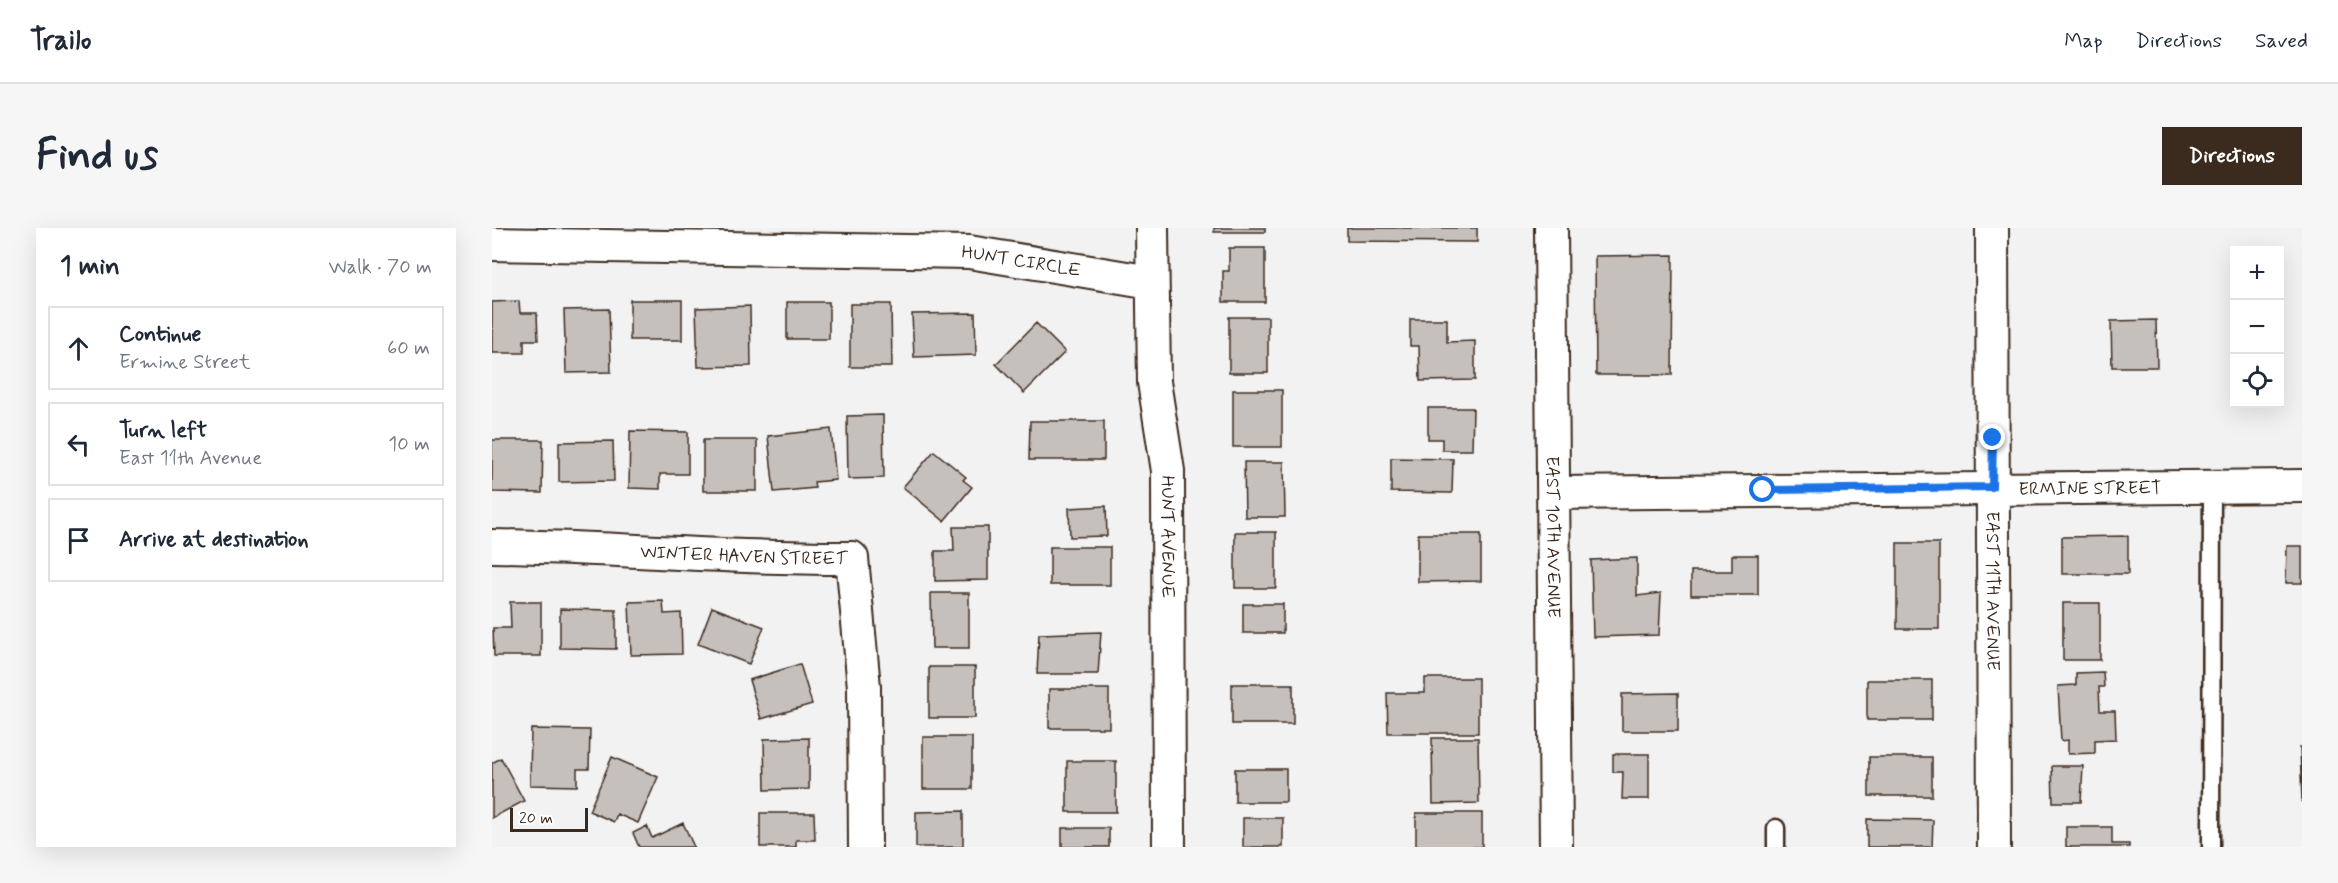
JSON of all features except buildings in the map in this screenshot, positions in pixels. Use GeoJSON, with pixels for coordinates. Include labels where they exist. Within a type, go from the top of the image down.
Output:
{"type":"FeatureCollection","features":[{"type":"Feature","properties":{"kind":"street","name":"HUNT AVENUE"},"geometry":{"type":"LineString","coordinates":[[1152,228],[1154,382],[1168,471],[1169,847]]}},
{"type":"Feature","properties":{"kind":"street","name":"EAST 10TH AVENUE"},"geometry":{"type":"LineString","coordinates":[[1551,228],[1556,847]]}},
{"type":"Feature","properties":{"kind":"street","name":"EAST 11TH AVENUE"},"geometry":{"type":"LineString","coordinates":[[1992,228],[1994,847]]}},
{"type":"Feature","properties":{"kind":"street","name":"HUNT CIRCLE"},"geometry":{"type":"LineString","coordinates":[[492,244],[969,252],[1151,282]]}},
{"type":"Feature","properties":{"kind":"street","name":"ERMINE STREET"},"geometry":{"type":"LineString","coordinates":[[1554,493],[1992,487],[2302,486]]}},
{"type":"Feature","properties":{"kind":"street","name":"WINTER HAVEN STREET"},"geometry":{"type":"LineString","coordinates":[[492,546],[588,547],[790,559],[852,558],[864,687],[865,847]]}},
{"type":"Feature","properties":{"kind":"lane"},"geometry":{"type":"LineString","coordinates":[[2211,847],[2212,486]]}},
{"type":"Feature","properties":{"kind":"lane"},"geometry":{"type":"LineString","coordinates":[[1776,828],[1776,847]]}},
{"type":"Feature","properties":{"kind":"route"},"geometry":{"type":"LineString","coordinates":[[1763,490],[1992,487],[1993,438]]}}]}
